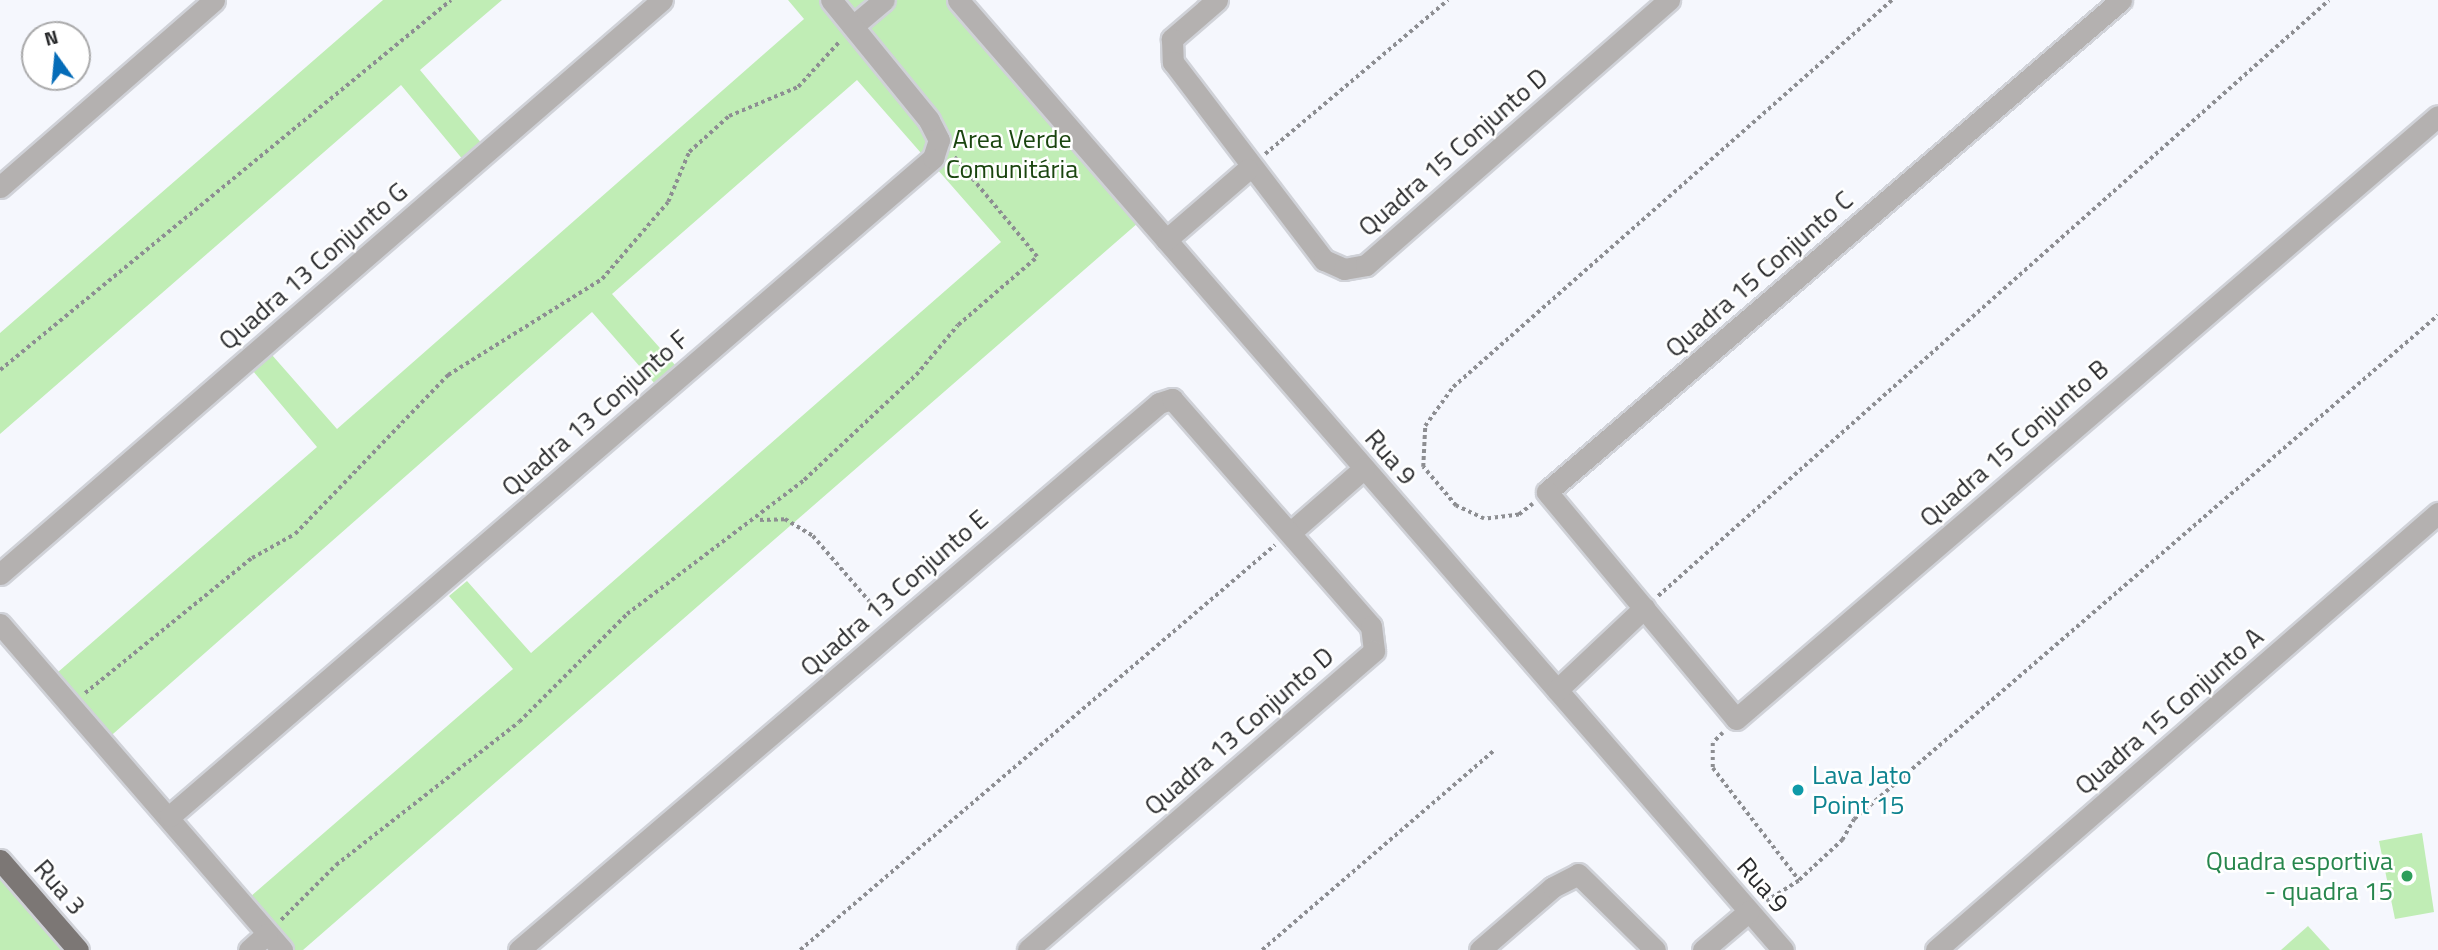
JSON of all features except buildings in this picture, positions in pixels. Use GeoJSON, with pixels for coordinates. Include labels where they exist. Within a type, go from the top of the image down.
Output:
{"type":"FeatureCollection","features":[{"type":"Feature","properties":{"kind":"main road","name":"Rua 3"},"geometry":{"type":"LineString","coordinates":[[0,860],[78,950]]}},
{"type":"Feature","properties":{"kind":"street"},"geometry":{"type":"LineString","coordinates":[[0,187],[214,0]]}},
{"type":"Feature","properties":{"kind":"street","name":"Quadra 13 Conjunto G"},"geometry":{"type":"LineString","coordinates":[[0,574],[662,0]]}},
{"type":"Feature","properties":{"kind":"street"},"geometry":{"type":"LineString","coordinates":[[831,0],[939,140]]}},
{"type":"Feature","properties":{"kind":"street"},"geometry":{"type":"LineString","coordinates":[[853,26],[884,0]]}},
{"type":"Feature","properties":{"kind":"street","name":"Quadra 15 Conjunto D"},"geometry":{"type":"LineString","coordinates":[[1217,0],[1172,39],[1169,52],[1248,169],[1324,260],[1344,269],[1366,265],[1669,0]]}},
{"type":"Feature","properties":{"kind":"street","name":"Quadra 15 Conjunto C"},"geometry":{"type":"LineString","coordinates":[[1547,492],[2121,0]]}},
{"type":"Feature","properties":{"kind":"street","name":"Rua 9"},"geometry":{"type":"LineString","coordinates":[[960,1],[1783,950]]}},
{"type":"Feature","properties":{"kind":"street","name":"Quadra 15 Conjunto B"},"geometry":{"type":"LineString","coordinates":[[1737,719],[2438,116]]}},
{"type":"Feature","properties":{"kind":"street","name":"Quadra 13 Conjunto F"},"geometry":{"type":"LineString","coordinates":[[170,816],[933,158],[939,140]]}},
{"type":"Feature","properties":{"kind":"street"},"geometry":{"type":"LineString","coordinates":[[1166,240],[1248,169]]}},
{"type":"Feature","properties":{"kind":"street","name":"Quadra 13 Conjunto E"},"geometry":{"type":"LineString","coordinates":[[519,950],[1168,399],[1291,532]]}},
{"type":"Feature","properties":{"kind":"street"},"geometry":{"type":"LineString","coordinates":[[1291,532],[1364,468]]}},
{"type":"Feature","properties":{"kind":"street"},"geometry":{"type":"LineString","coordinates":[[1547,492],[1737,719]]}},
{"type":"Feature","properties":{"kind":"street","name":"Quadra 15 Conjunto A"},"geometry":{"type":"LineString","coordinates":[[1936,950],[2438,513]]}},
{"type":"Feature","properties":{"kind":"street","name":"Quadra 13 Conjunto D"},"geometry":{"type":"LineString","coordinates":[[1028,950],[1374,651],[1371,626],[1291,532]]}},
{"type":"Feature","properties":{"kind":"street"},"geometry":{"type":"LineString","coordinates":[[1557,690],[1644,608]]}},
{"type":"Feature","properties":{"kind":"street"},"geometry":{"type":"LineString","coordinates":[[0,624],[170,816],[282,950]]}},
{"type":"Feature","properties":{"kind":"street"},"geometry":{"type":"LineString","coordinates":[[1480,950],[1553,887],[1578,874],[1655,950]]}},
{"type":"Feature","properties":{"kind":"street"},"geometry":{"type":"LineString","coordinates":[[1703,950],[1749,911]]}},
{"type":"Feature","properties":{"kind":"street"},"geometry":{"type":"LineString","coordinates":[[249,950],[267,934]]}},
{"type":"Feature","properties":{"kind":"path"},"geometry":{"type":"LineString","coordinates":[[0,370],[451,0]]}},
{"type":"Feature","properties":{"kind":"path"},"geometry":{"type":"LineString","coordinates":[[1248,169],[1448,0]]}},
{"type":"Feature","properties":{"kind":"path"},"geometry":{"type":"LineString","coordinates":[[1547,492],[1519,515],[1484,519],[1456,506],[1423,467],[1425,426],[1453,387],[1892,0]]}},
{"type":"Feature","properties":{"kind":"path"},"geometry":{"type":"LineString","coordinates":[[1644,608],[2329,0]]}},
{"type":"Feature","properties":{"kind":"path"},"geometry":{"type":"LineString","coordinates":[[73,704],[252,558],[295,534],[448,375],[602,279],[668,202],[690,152],[729,116],[798,87],[853,26]]}},
{"type":"Feature","properties":{"kind":"path"},"geometry":{"type":"LineString","coordinates":[[267,934],[336,865],[519,722],[627,614],[758,520],[1037,257],[939,140]]}},
{"type":"Feature","properties":{"kind":"path"},"geometry":{"type":"LineString","coordinates":[[1749,911],[1799,880],[1842,840],[1854,819],[2438,315]]}},
{"type":"Feature","properties":{"kind":"path"},"geometry":{"type":"LineString","coordinates":[[758,520],[785,519],[813,536],[894,629]]}},
{"type":"Feature","properties":{"kind":"path"},"geometry":{"type":"LineString","coordinates":[[800,950],[1291,532]]}},
{"type":"Feature","properties":{"kind":"path"},"geometry":{"type":"LineString","coordinates":[[1737,719],[1713,743],[1713,768],[1799,880]]}},
{"type":"Feature","properties":{"kind":"path"},"geometry":{"type":"LineString","coordinates":[[1262,950],[1493,751]]}},
{"type":"Feature","properties":{"kind":"green space"},"geometry":{"type":"Polygon","coordinates":[[[383,0],[502,0],[420,70],[488,151],[469,167],[401,85],[0,434],[0,333],[383,0]]]}},
{"type":"Feature","properties":{"kind":"green space","name":"Area Verde Comunitária"},"geometry":{"type":"Polygon","coordinates":[[[788,0],[958,0],[1146,216],[303,950],[282,950],[242,904],[513,669],[449,596],[467,581],[531,653],[1001,242],[930,161],[938,141],[921,153],[857,80],[612,294],[675,365],[656,385],[592,312],[105,741],[50,679],[317,447],[253,371],[272,355],[337,429],[804,19],[788,0]]]}},
{"type":"Feature","properties":{"kind":"green space","name":"Quadra esportiva - quadra 15"},"geometry":{"type":"Polygon","coordinates":[[[2422,833],[2434,912],[2395,919],[2379,841],[2422,833]]]}},
{"type":"Feature","properties":{"kind":"green space"},"geometry":{"type":"Polygon","coordinates":[[[0,861],[77,950],[0,950],[0,861]]]}},
{"type":"Feature","properties":{"kind":"green space"},"geometry":{"type":"Polygon","coordinates":[[[2308,926],[2330,950],[2281,950],[2308,926]]]}},
{"type":"Feature","properties":{"kind":"place","name":"Lava Jato Point 15"},"geometry":{"type":"Point","coordinates":[1798,790]}},
{"type":"Feature","properties":{"kind":"place","name":"Quadra esportiva - quadra 15"},"geometry":{"type":"Point","coordinates":[2407,876]}}]}
